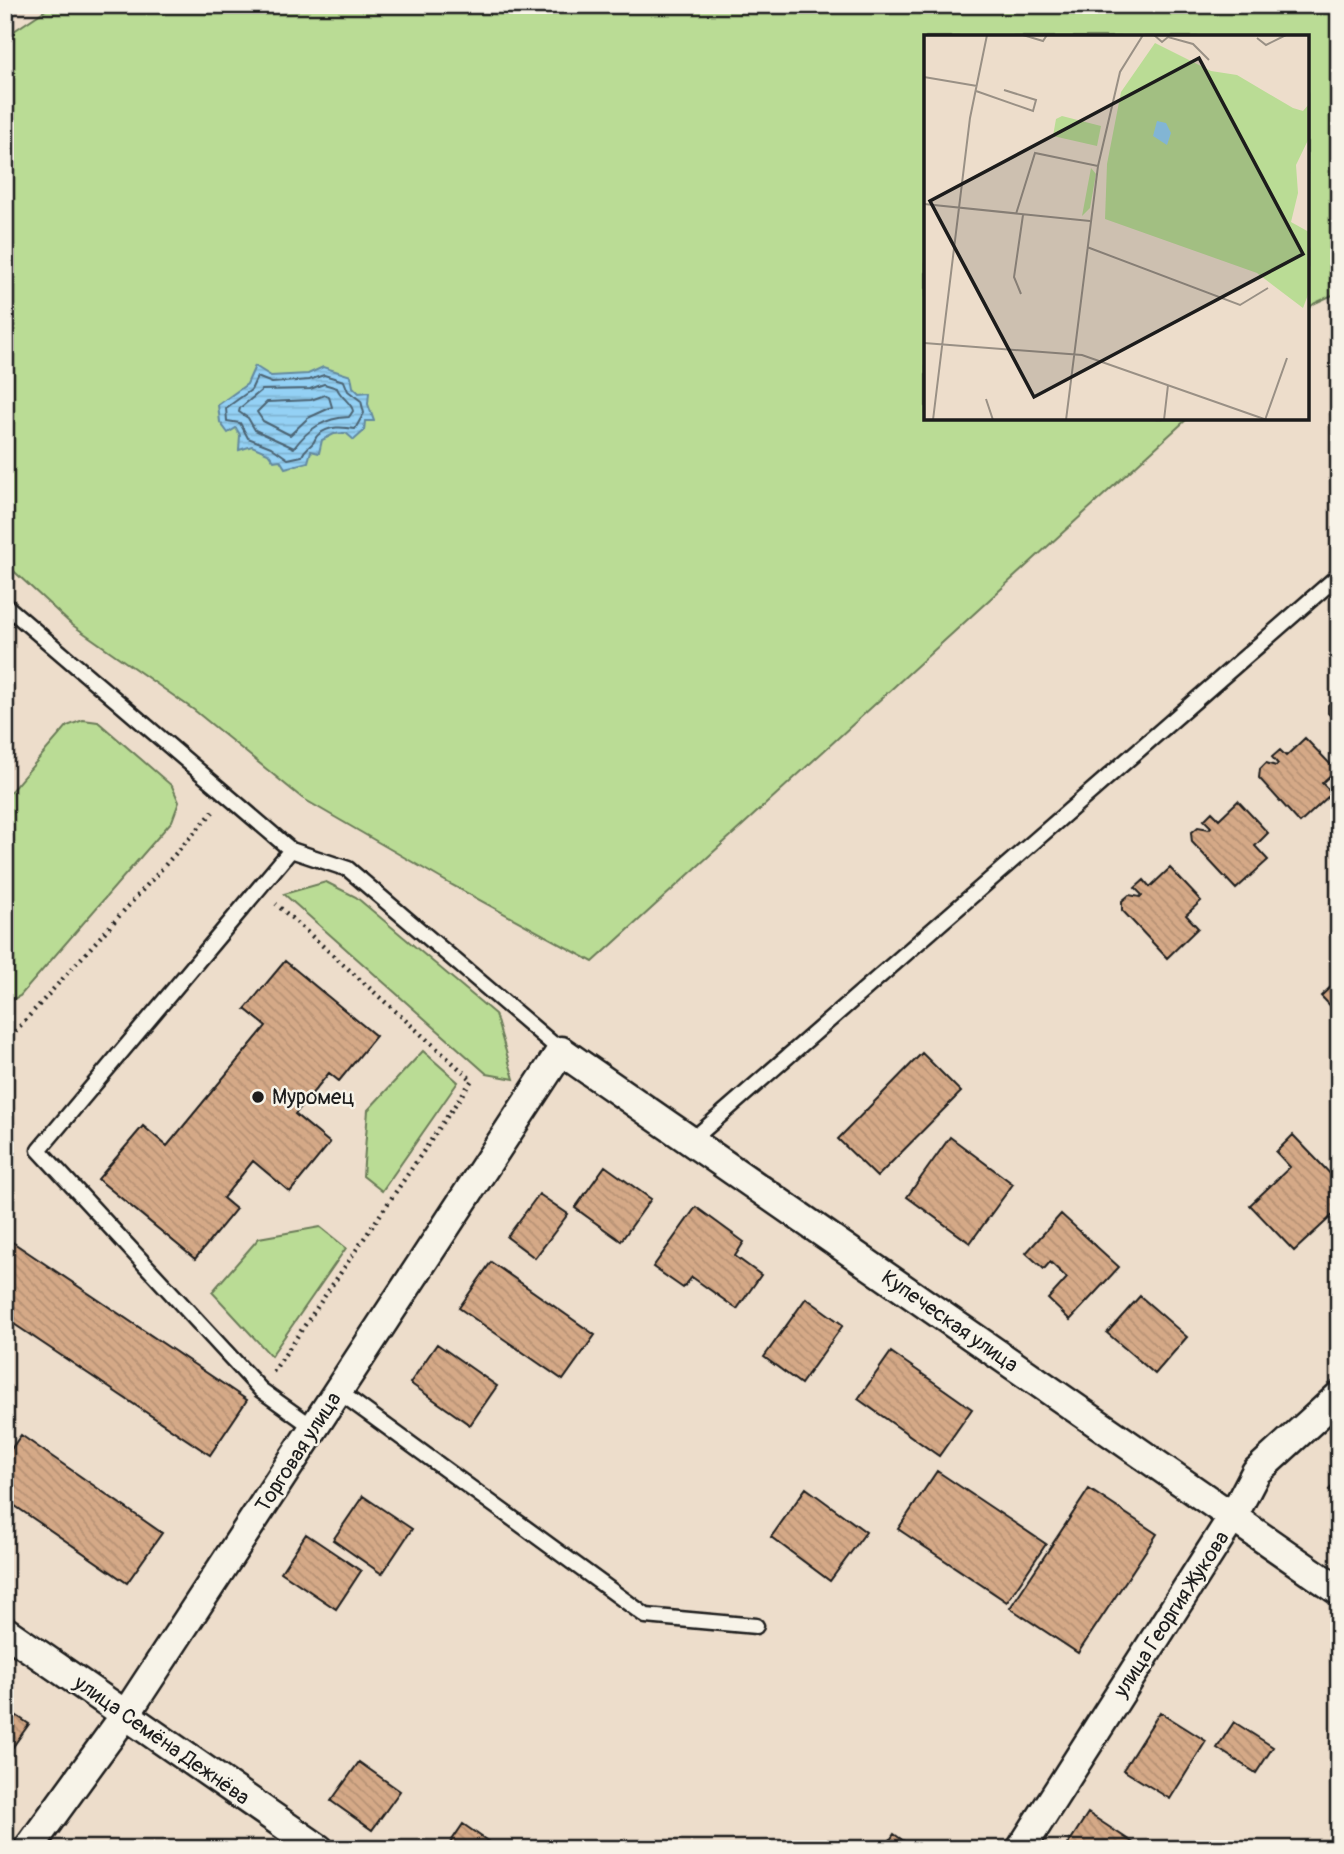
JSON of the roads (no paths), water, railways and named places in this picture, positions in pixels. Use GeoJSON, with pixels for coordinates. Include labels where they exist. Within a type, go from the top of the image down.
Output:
{"type":"FeatureCollection","features":[{"type":"Feature","properties":{"kind":"street","name":"Купеческая улица"},"geometry":{"type":"LineString","coordinates":[[561,1051],[1339,1591]]}},
{"type":"Feature","properties":{"kind":"street","name":"Торговая улица"},"geometry":{"type":"LineString","coordinates":[[29,1849],[126,1714],[561,1051]]}},
{"type":"Feature","properties":{"kind":"street","name":"улица Георгия Жукова"},"geometry":{"type":"LineString","coordinates":[[1021,1849],[1232,1518],[1256,1472],[1339,1396]]}},
{"type":"Feature","properties":{"kind":"street","name":"улица Семёна Дежнёва"},"geometry":{"type":"LineString","coordinates":[[5,1631],[319,1849]]}},
{"type":"Feature","properties":{"kind":"lane"},"geometry":{"type":"LineString","coordinates":[[691,1141],[1339,575]]}},
{"type":"Feature","properties":{"kind":"lane"},"geometry":{"type":"LineString","coordinates":[[5,605],[292,850],[348,869],[561,1051]]}},
{"type":"Feature","properties":{"kind":"lane"},"geometry":{"type":"LineString","coordinates":[[292,850],[40,1150],[261,1390],[314,1428]]}},
{"type":"Feature","properties":{"kind":"lane"},"geometry":{"type":"LineString","coordinates":[[338,1391],[646,1616],[755,1626]]}},
{"type":"Feature","properties":{"kind":"water"},"geometry":{"type":"Polygon","coordinates":[[[255,366],[271,376],[308,374],[323,367],[351,376],[353,387],[359,393],[369,392],[368,404],[374,421],[365,421],[364,431],[354,440],[346,433],[334,434],[322,440],[319,453],[311,451],[308,462],[285,468],[280,460],[274,461],[268,453],[252,446],[239,450],[240,435],[236,428],[228,433],[220,422],[218,405],[247,384],[255,366]]]}},
{"type":"Feature","properties":{"kind":"place","name":"Муромец"},"geometry":{"type":"Point","coordinates":[258,1097]}}]}
